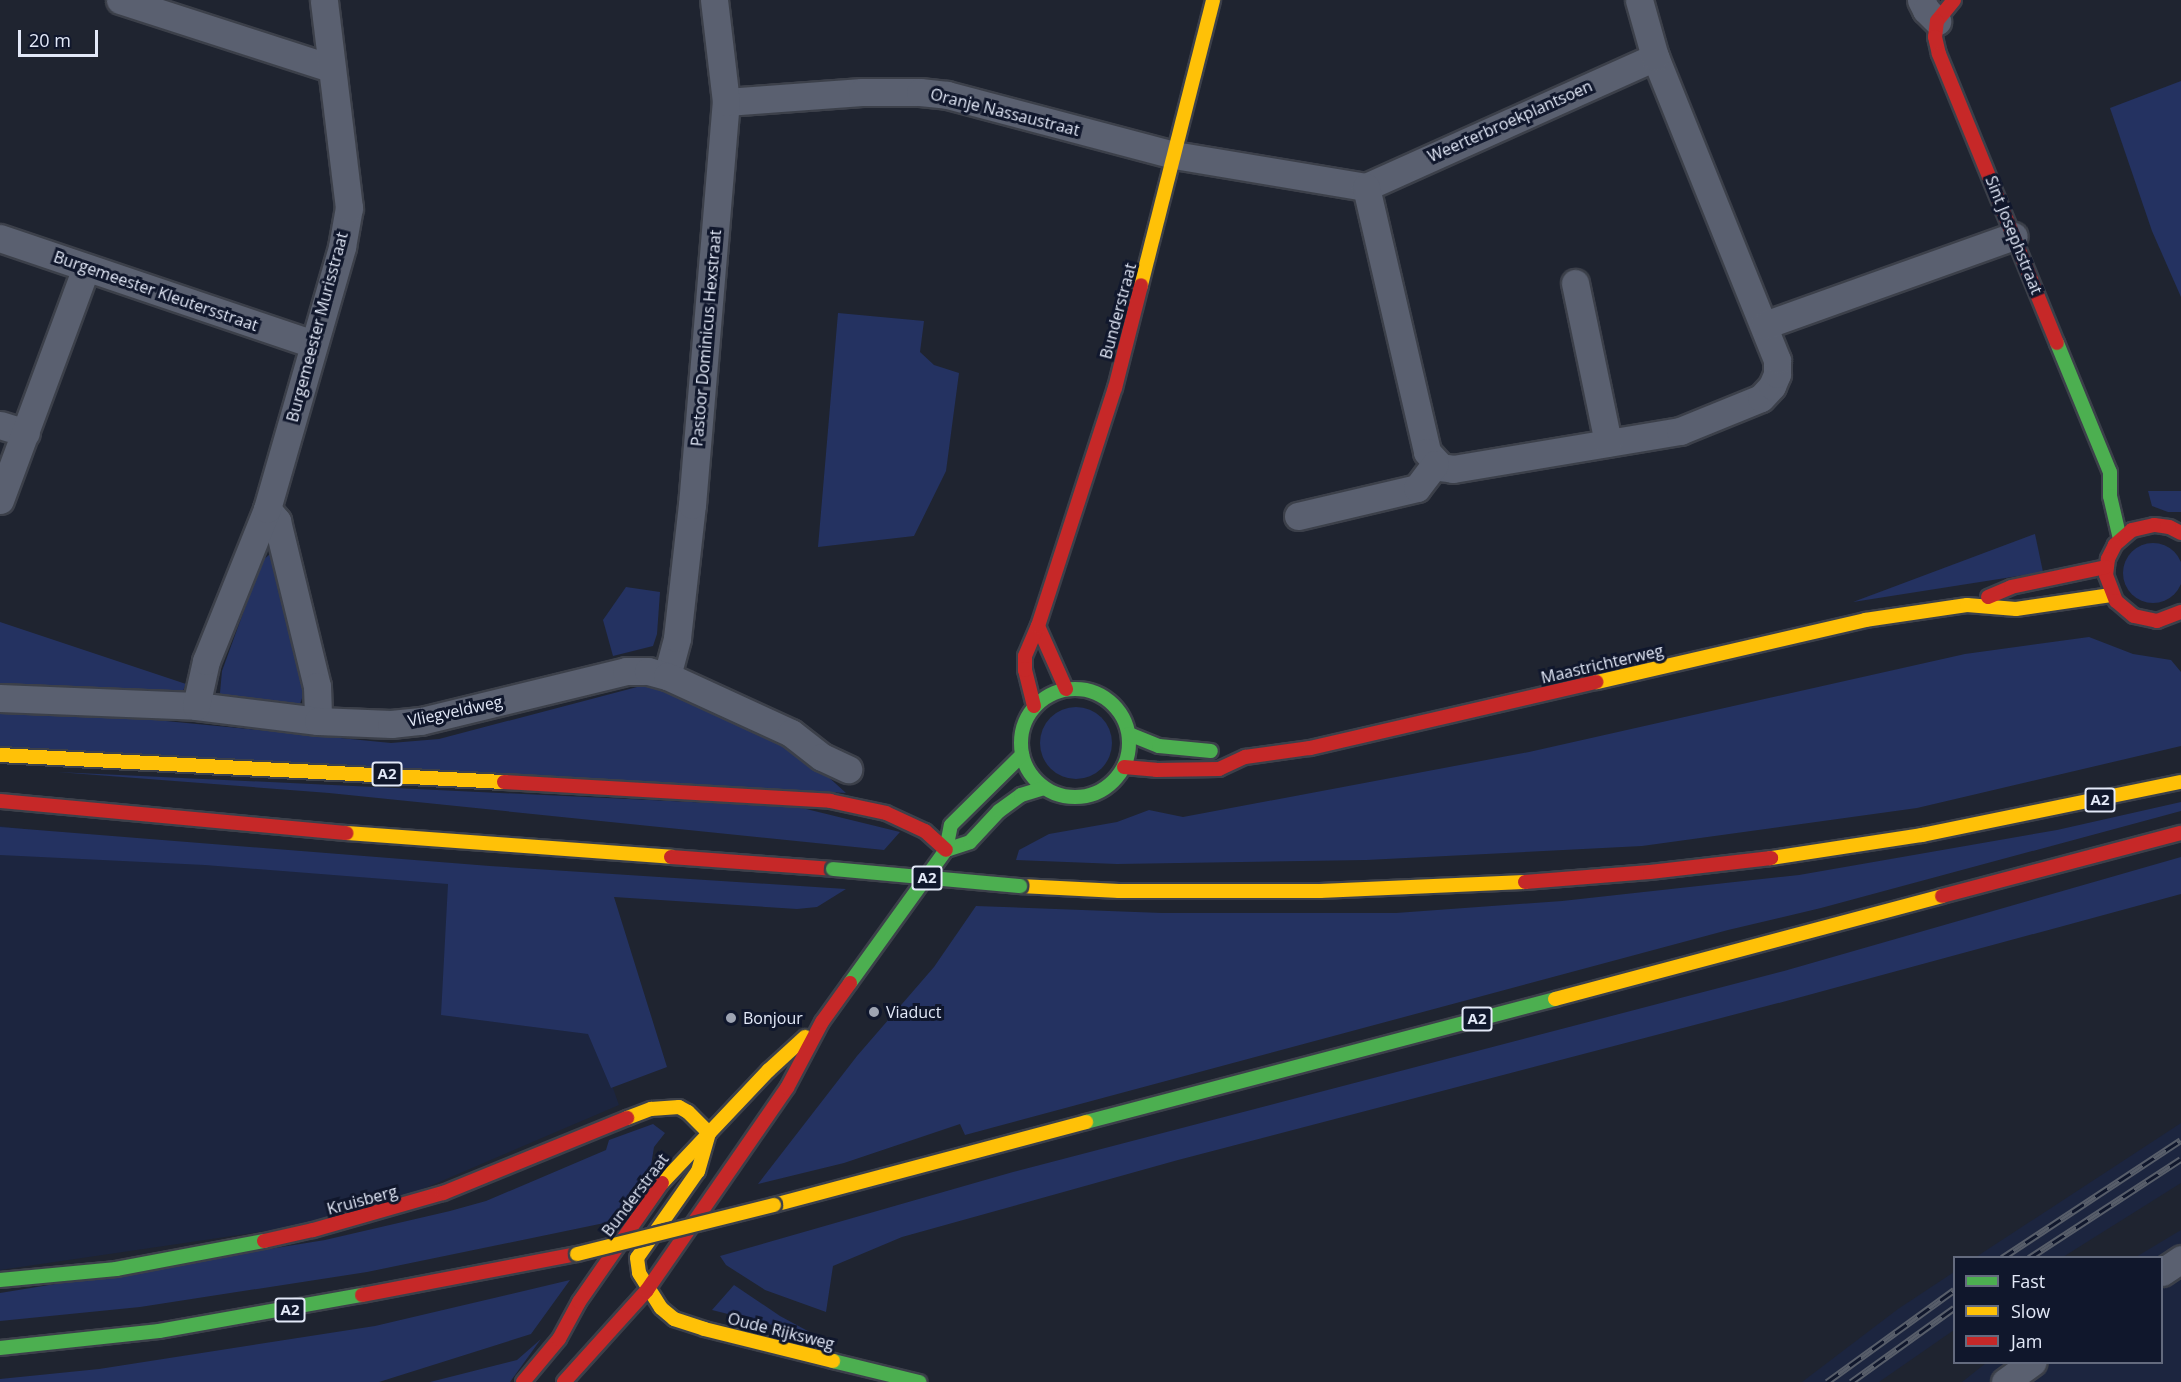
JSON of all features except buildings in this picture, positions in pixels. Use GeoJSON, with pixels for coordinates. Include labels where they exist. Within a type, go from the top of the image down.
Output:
{"type":"FeatureCollection","features":[{"type":"Feature","properties":{"kind":"main road","name":"Bunderstraat"},"geometry":{"type":"LineString","coordinates":[[1034,706],[1024,660],[1038,626],[1100,440],[1213,0]]}},
{"type":"Feature","properties":{"kind":"main road"},"geometry":{"type":"LineString","coordinates":[[1929,10],[1954,0]]}},
{"type":"Feature","properties":{"kind":"main road","name":"Sint Josephstraat"},"geometry":{"type":"LineString","coordinates":[[1929,10],[1939,54],[2110,472],[2110,496],[2120,539]]}},
{"type":"Feature","properties":{"kind":"main road","name":"Sint Josephstraat"},"geometry":{"type":"LineString","coordinates":[[2110,472],[2122,483]]}},
{"type":"Feature","properties":{"kind":"main road"},"geometry":{"type":"LineString","coordinates":[[2181,533],[2169,527],[2144,521],[2120,539],[2111,552],[2106,567],[2111,595],[2121,607],[2142,619],[2165,620],[2181,612]]}},
{"type":"Feature","properties":{"kind":"main road","name":"Maastrichterweg"},"geometry":{"type":"LineString","coordinates":[[1967,605],[2011,587],[2106,567]]}},
{"type":"Feature","properties":{"kind":"main road","name":"Maastrichterweg"},"geometry":{"type":"LineString","coordinates":[[1124,767],[1156,770],[1220,769],[1245,757],[1364,736],[1865,620],[1967,605],[2016,609],[2111,595]]}},
{"type":"Feature","properties":{"kind":"main road"},"geometry":{"type":"LineString","coordinates":[[1038,626],[1066,689]]}},
{"type":"Feature","properties":{"kind":"main road"},"geometry":{"type":"LineString","coordinates":[[1066,689],[1088,690],[1109,700],[1123,717],[1129,734],[1129,748],[1124,767],[1110,785],[1090,795],[1068,797],[1044,788],[1029,771],[1022,755],[1022,728],[1034,706],[1053,693],[1066,689]]}},
{"type":"Feature","properties":{"kind":"main road","name":"Maastrichterweg"},"geometry":{"type":"LineString","coordinates":[[1129,734],[1159,746],[1218,751],[1245,757]]}},
{"type":"Feature","properties":{"kind":"main road","name":"A2"},"geometry":{"type":"LineString","coordinates":[[0,755],[783,796],[830,801],[886,813],[925,831],[946,850]]}},
{"type":"Feature","properties":{"kind":"main road","name":"Bunderstraat"},"geometry":{"type":"LineString","coordinates":[[564,1382],[629,1313],[647,1290],[787,1088],[822,1022],[946,850],[951,825],[1022,755]]}},
{"type":"Feature","properties":{"kind":"main road","name":"A2"},"geometry":{"type":"LineString","coordinates":[[0,801],[320,831],[833,869],[1020,886],[1119,891],[1320,891],[1525,882],[1639,873],[1786,856],[1922,835],[2181,782]]}},
{"type":"Feature","properties":{"kind":"main road"},"geometry":{"type":"LineString","coordinates":[[946,850],[970,842],[999,811],[1021,795],[1044,788]]}},
{"type":"Feature","properties":{"kind":"main road","name":"A2"},"geometry":{"type":"LineString","coordinates":[[0,1348],[159,1331],[270,1313],[379,1295],[577,1254],[774,1205],[2181,833]]}},
{"type":"Feature","properties":{"kind":"main road","name":"Bunderstraat"},"geometry":{"type":"LineString","coordinates":[[523,1382],[559,1339],[579,1302],[656,1190],[769,1070],[822,1022]]}},
{"type":"Feature","properties":{"kind":"main road","name":"Kruisberg"},"geometry":{"type":"LineString","coordinates":[[0,1280],[116,1269],[312,1230],[444,1193],[658,1108],[679,1107],[688,1112],[709,1133]]}},
{"type":"Feature","properties":{"kind":"main road"},"geometry":{"type":"LineString","coordinates":[[647,1290],[638,1269],[639,1254],[698,1171],[709,1133]]}},
{"type":"Feature","properties":{"kind":"main road","name":"Oude Rijksweg"},"geometry":{"type":"LineString","coordinates":[[647,1290],[661,1308],[674,1319],[687,1324],[920,1382]]}},
{"type":"Feature","properties":{"kind":"street"},"geometry":{"type":"LineString","coordinates":[[120,0],[331,68]]}},
{"type":"Feature","properties":{"kind":"street","name":"Burgemeester Murisstraat"},"geometry":{"type":"LineString","coordinates":[[195,706],[206,661],[267,508],[342,247],[349,208],[324,0]]}},
{"type":"Feature","properties":{"kind":"street","name":"Pastoor Dominicus Hexstraat"},"geometry":{"type":"LineString","coordinates":[[667,676],[677,638],[692,505],[726,102],[714,0]]}},
{"type":"Feature","properties":{"kind":"street"},"geometry":{"type":"LineString","coordinates":[[1174,155],[1366,187],[1427,452],[1435,464],[1453,469],[1680,431],[1761,398],[1772,386],[1777,374],[1777,360],[1765,325],[1655,57],[1639,0]]}},
{"type":"Feature","properties":{"kind":"street","name":"Weerterbroekplantsoen"},"geometry":{"type":"LineString","coordinates":[[1366,187],[1655,57]]}},
{"type":"Feature","properties":{"kind":"street","name":"Oranje Nassaustraat"},"geometry":{"type":"LineString","coordinates":[[726,102],[862,92],[947,95],[1174,155]]}},
{"type":"Feature","properties":{"kind":"street"},"geometry":{"type":"LineString","coordinates":[[1765,325],[2014,236]]}},
{"type":"Feature","properties":{"kind":"street","name":"Burgemeester Kleutersstraat"},"geometry":{"type":"LineString","coordinates":[[0,238],[313,344]]}},
{"type":"Feature","properties":{"kind":"street"},"geometry":{"type":"LineString","coordinates":[[0,500],[86,268]]}},
{"type":"Feature","properties":{"kind":"street"},"geometry":{"type":"LineString","coordinates":[[1575,283],[1608,443]]}},
{"type":"Feature","properties":{"kind":"street"},"geometry":{"type":"LineString","coordinates":[[0,425],[26,433]]}},
{"type":"Feature","properties":{"kind":"street"},"geometry":{"type":"LineString","coordinates":[[1299,516],[1416,488],[1435,464]]}},
{"type":"Feature","properties":{"kind":"street"},"geometry":{"type":"LineString","coordinates":[[267,508],[277,521],[317,686],[318,721]]}},
{"type":"Feature","properties":{"kind":"street","name":"Vliegveldweg"},"geometry":{"type":"LineString","coordinates":[[0,698],[195,706],[362,724],[421,721],[626,671],[648,671],[667,676],[791,733],[822,757],[848,769]]}},
{"type":"Feature","properties":{"kind":"street"},"geometry":{"type":"LineString","coordinates":[[2163,1271],[2181,1259]]}},
{"type":"Feature","properties":{"kind":"street"},"geometry":{"type":"LineString","coordinates":[[2005,1382],[2030,1364]]}},
{"type":"Feature","properties":{"kind":"shaded area"},"geometry":{"type":"Polygon","coordinates":[[[2181,81],[2181,297],[2152,231],[2110,108],[2181,81]]]}},
{"type":"Feature","properties":{"kind":"shaded area"},"geometry":{"type":"Polygon","coordinates":[[[838,313],[924,321],[920,352],[934,365],[959,373],[946,471],[914,536],[818,547],[838,313]]]}},
{"type":"Feature","properties":{"kind":"shaded area"},"geometry":{"type":"Polygon","coordinates":[[[2148,491],[2181,491],[2181,512],[2168,512],[2152,506],[2148,491]]]}},
{"type":"Feature","properties":{"kind":"shaded area"},"geometry":{"type":"Polygon","coordinates":[[[2035,534],[2043,572],[1853,602],[2035,534]]]}},
{"type":"Feature","properties":{"kind":"shaded area"},"geometry":{"type":"Polygon","coordinates":[[[2153,543],[2164,545],[2178,556],[2181,562],[2181,584],[2170,598],[2164,601],[2153,603],[2142,601],[2128,590],[2125,584],[2123,573],[2125,562],[2136,548],[2142,545],[2153,543]]]}},
{"type":"Feature","properties":{"kind":"shaded area"},"geometry":{"type":"Polygon","coordinates":[[[270,554],[306,687],[300,704],[269,707],[229,703],[220,693],[222,671],[262,561],[270,554]]]}},
{"type":"Feature","properties":{"kind":"shaded area"},"geometry":{"type":"Polygon","coordinates":[[[626,587],[660,592],[657,634],[653,646],[613,656],[603,620],[626,587]]]}},
{"type":"Feature","properties":{"kind":"shaded area"},"geometry":{"type":"Polygon","coordinates":[[[0,622],[186,684],[182,693],[0,683],[0,622]]]}},
{"type":"Feature","properties":{"kind":"shaded area"},"geometry":{"type":"Polygon","coordinates":[[[2089,637],[2133,654],[2171,660],[2181,672],[2181,746],[1917,808],[1642,846],[1366,860],[1117,864],[1016,860],[1019,850],[1049,834],[1117,822],[1149,810],[1183,817],[1529,752],[1965,654],[2089,637]]]}},
{"type":"Feature","properties":{"kind":"shaded area"},"geometry":{"type":"Polygon","coordinates":[[[656,682],[803,754],[846,793],[0,747],[0,710],[135,718],[391,743],[439,739],[656,682]]]}},
{"type":"Feature","properties":{"kind":"shaded area"},"geometry":{"type":"Polygon","coordinates":[[[1083,707],[1102,717],[1110,729],[1112,743],[1110,757],[1102,769],[1090,777],[1069,779],[1050,769],[1042,757],[1040,736],[1050,717],[1062,709],[1083,707]]]}},
{"type":"Feature","properties":{"kind":"shaded area"},"geometry":{"type":"Polygon","coordinates":[[[57,772],[798,807],[900,832],[884,850],[329,793],[57,772]]]}},
{"type":"Feature","properties":{"kind":"shaded area"},"geometry":{"type":"Polygon","coordinates":[[[2181,802],[2181,811],[1821,908],[1728,930],[965,1135],[960,1124],[844,1163],[758,1184],[857,1056],[934,967],[976,906],[1162,913],[1396,913],[1562,901],[1799,875],[2057,830],[2181,802]]]}},
{"type":"Feature","properties":{"kind":"shaded area"},"geometry":{"type":"Polygon","coordinates":[[[0,826],[83,836],[463,867],[578,989],[619,1105],[416,1192],[300,1226],[0,1270],[0,826]]]}},
{"type":"Feature","properties":{"kind":"shaded area"},"geometry":{"type":"Polygon","coordinates":[[[0,827],[490,866],[846,889],[817,907],[797,909],[614,897],[667,1067],[611,1088],[588,1034],[441,1015],[448,884],[205,865],[0,855],[0,827]]]}},
{"type":"Feature","properties":{"kind":"shaded area"},"geometry":{"type":"Polygon","coordinates":[[[2181,857],[2181,894],[1790,1000],[1178,1160],[902,1237],[833,1266],[826,1312],[765,1290],[726,1265],[720,1256],[1013,1172],[1784,971],[2181,857]]]}},
{"type":"Feature","properties":{"kind":"shaded area"},"geometry":{"type":"Polygon","coordinates":[[[2181,1123],[2181,1183],[2065,1256],[1978,1256],[2181,1123]]]}},
{"type":"Feature","properties":{"kind":"shaded area"},"geometry":{"type":"Polygon","coordinates":[[[653,1124],[665,1133],[654,1147],[650,1172],[614,1221],[367,1272],[140,1307],[0,1321],[0,1293],[325,1240],[450,1211],[486,1201],[606,1150],[609,1140],[653,1124]]]}},
{"type":"Feature","properties":{"kind":"shaded area"},"geometry":{"type":"Polygon","coordinates":[[[2181,1230],[2181,1382],[1962,1382],[1985,1364],[2163,1364],[2163,1256],[2138,1256],[2181,1230]]]}},
{"type":"Feature","properties":{"kind":"shaded area"},"geometry":{"type":"Polygon","coordinates":[[[1953,1273],[1953,1331],[1879,1382],[1802,1382],[1898,1309],[1953,1273]]]}},
{"type":"Feature","properties":{"kind":"shaded area"},"geometry":{"type":"Polygon","coordinates":[[[570,1280],[531,1334],[379,1382],[0,1382],[0,1379],[99,1369],[375,1326],[570,1280]]]}},
{"type":"Feature","properties":{"kind":"shaded area"},"geometry":{"type":"Polygon","coordinates":[[[734,1285],[780,1316],[817,1336],[712,1310],[734,1285]]]}},
{"type":"Feature","properties":{"kind":"shaded area"},"geometry":{"type":"Polygon","coordinates":[[[541,1339],[510,1382],[430,1382],[517,1360],[541,1339]]]}},
{"type":"Feature","properties":{"kind":"railway"},"geometry":{"type":"LineString","coordinates":[[2005,1256],[2181,1140]]}},
{"type":"Feature","properties":{"kind":"railway"},"geometry":{"type":"LineString","coordinates":[[2032,1256],[2181,1159]]}},
{"type":"Feature","properties":{"kind":"railway"},"geometry":{"type":"LineString","coordinates":[[1827,1382],[1953,1291]]}},
{"type":"Feature","properties":{"kind":"railway"},"geometry":{"type":"LineString","coordinates":[[1851,1382],[1953,1309]]}},
{"type":"Feature","properties":{"kind":"traffic: fast"},"geometry":{"type":"LineString","coordinates":[[2057,343],[2110,472],[2110,496],[2120,539]]}},
{"type":"Feature","properties":{"kind":"traffic: fast"},"geometry":{"type":"LineString","coordinates":[[1075,689],[1096,693],[1113,705],[1125,722],[1129,743],[1125,764],[1113,781],[1096,793],[1075,797],[1054,793],[1037,781],[1025,764],[1021,743],[1025,722],[1037,705],[1054,693],[1075,689]]}},
{"type":"Feature","properties":{"kind":"traffic: fast"},"geometry":{"type":"LineString","coordinates":[[1129,734],[1159,746],[1211,751]]}},
{"type":"Feature","properties":{"kind":"traffic: fast"},"geometry":{"type":"LineString","coordinates":[[850,983],[946,850],[951,825],[1022,755]]}},
{"type":"Feature","properties":{"kind":"traffic: fast"},"geometry":{"type":"LineString","coordinates":[[946,850],[970,842],[999,811],[1021,795],[1044,788]]}},
{"type":"Feature","properties":{"kind":"traffic: fast"},"geometry":{"type":"LineString","coordinates":[[833,869],[1020,886]]}},
{"type":"Feature","properties":{"kind":"traffic: fast"},"geometry":{"type":"LineString","coordinates":[[1086,1122],[1555,999]]}},
{"type":"Feature","properties":{"kind":"traffic: fast"},"geometry":{"type":"LineString","coordinates":[[0,1280],[116,1269],[264,1241]]}},
{"type":"Feature","properties":{"kind":"traffic: fast"},"geometry":{"type":"LineString","coordinates":[[0,1348],[159,1331],[362,1295]]}},
{"type":"Feature","properties":{"kind":"traffic: fast"},"geometry":{"type":"LineString","coordinates":[[833,1361],[919,1382]]}},
{"type":"Feature","properties":{"kind":"traffic: slow"},"geometry":{"type":"LineString","coordinates":[[1141,285],[1213,0]]}},
{"type":"Feature","properties":{"kind":"traffic: slow"},"geometry":{"type":"LineString","coordinates":[[1597,682],[1865,620],[1967,605],[2016,609],[2111,595]]}},
{"type":"Feature","properties":{"kind":"traffic: slow"},"geometry":{"type":"LineString","coordinates":[[0,755],[504,782]]}},
{"type":"Feature","properties":{"kind":"traffic: slow"},"geometry":{"type":"LineString","coordinates":[[1771,858],[1922,835],[2181,782]]}},
{"type":"Feature","properties":{"kind":"traffic: slow"},"geometry":{"type":"LineString","coordinates":[[347,833],[671,857]]}},
{"type":"Feature","properties":{"kind":"traffic: slow"},"geometry":{"type":"LineString","coordinates":[[1020,886],[1119,891],[1320,891],[1525,882]]}},
{"type":"Feature","properties":{"kind":"traffic: slow"},"geometry":{"type":"LineString","coordinates":[[1555,999],[1942,896]]}},
{"type":"Feature","properties":{"kind":"traffic: slow"},"geometry":{"type":"LineString","coordinates":[[662,1183],[769,1070],[805,1037]]}},
{"type":"Feature","properties":{"kind":"traffic: slow"},"geometry":{"type":"LineString","coordinates":[[627,1118],[651,1109],[679,1107],[688,1112],[709,1133],[698,1171],[637,1258],[639,1273],[661,1308],[674,1319],[704,1329],[833,1361]]}},
{"type":"Feature","properties":{"kind":"traffic: slow"},"geometry":{"type":"LineString","coordinates":[[774,1205],[1086,1122]]}},
{"type":"Feature","properties":{"kind":"traffic: slow"},"geometry":{"type":"LineString","coordinates":[[577,1254],[774,1205]]}},
{"type":"Feature","properties":{"kind":"traffic: jam"},"geometry":{"type":"LineString","coordinates":[[1954,0],[1937,21],[1935,37],[1939,54],[2057,343]]}},
{"type":"Feature","properties":{"kind":"traffic: jam"},"geometry":{"type":"LineString","coordinates":[[1034,706],[1025,670],[1025,656],[1038,626],[1115,388],[1141,285]]}},
{"type":"Feature","properties":{"kind":"traffic: jam"},"geometry":{"type":"LineString","coordinates":[[2181,533],[2169,527],[2154,525],[2132,530],[2115,545],[2108,559],[2106,575],[2116,601],[2134,616],[2157,621],[2181,612]]}},
{"type":"Feature","properties":{"kind":"traffic: jam"},"geometry":{"type":"LineString","coordinates":[[1988,597],[2011,587],[2106,567]]}},
{"type":"Feature","properties":{"kind":"traffic: jam"},"geometry":{"type":"LineString","coordinates":[[1038,626],[1066,689]]}},
{"type":"Feature","properties":{"kind":"traffic: jam"},"geometry":{"type":"LineString","coordinates":[[1124,767],[1156,770],[1219,769],[1245,757],[1310,748],[1597,682]]}},
{"type":"Feature","properties":{"kind":"traffic: jam"},"geometry":{"type":"LineString","coordinates":[[504,782],[830,801],[886,813],[925,831],[946,850]]}},
{"type":"Feature","properties":{"kind":"traffic: jam"},"geometry":{"type":"LineString","coordinates":[[0,801],[347,833]]}},
{"type":"Feature","properties":{"kind":"traffic: jam"},"geometry":{"type":"LineString","coordinates":[[1942,896],[2181,833]]}},
{"type":"Feature","properties":{"kind":"traffic: jam"},"geometry":{"type":"LineString","coordinates":[[671,857],[833,869]]}},
{"type":"Feature","properties":{"kind":"traffic: jam"},"geometry":{"type":"LineString","coordinates":[[1525,882],[1650,872],[1771,858]]}},
{"type":"Feature","properties":{"kind":"traffic: jam"},"geometry":{"type":"LineString","coordinates":[[564,1382],[647,1290],[787,1088],[822,1022],[850,983]]}},
{"type":"Feature","properties":{"kind":"traffic: jam"},"geometry":{"type":"LineString","coordinates":[[264,1241],[313,1230],[443,1193],[627,1118]]}},
{"type":"Feature","properties":{"kind":"traffic: jam"},"geometry":{"type":"LineString","coordinates":[[523,1382],[559,1339],[579,1302],[662,1183]]}},
{"type":"Feature","properties":{"kind":"traffic: jam"},"geometry":{"type":"LineString","coordinates":[[362,1295],[577,1254]]}},
{"type":"Feature","properties":{"kind":"place","name":"Viaduct"},"geometry":{"type":"Point","coordinates":[874,1012]}},
{"type":"Feature","properties":{"kind":"place","name":"Bonjour"},"geometry":{"type":"Point","coordinates":[731,1018]}}]}
